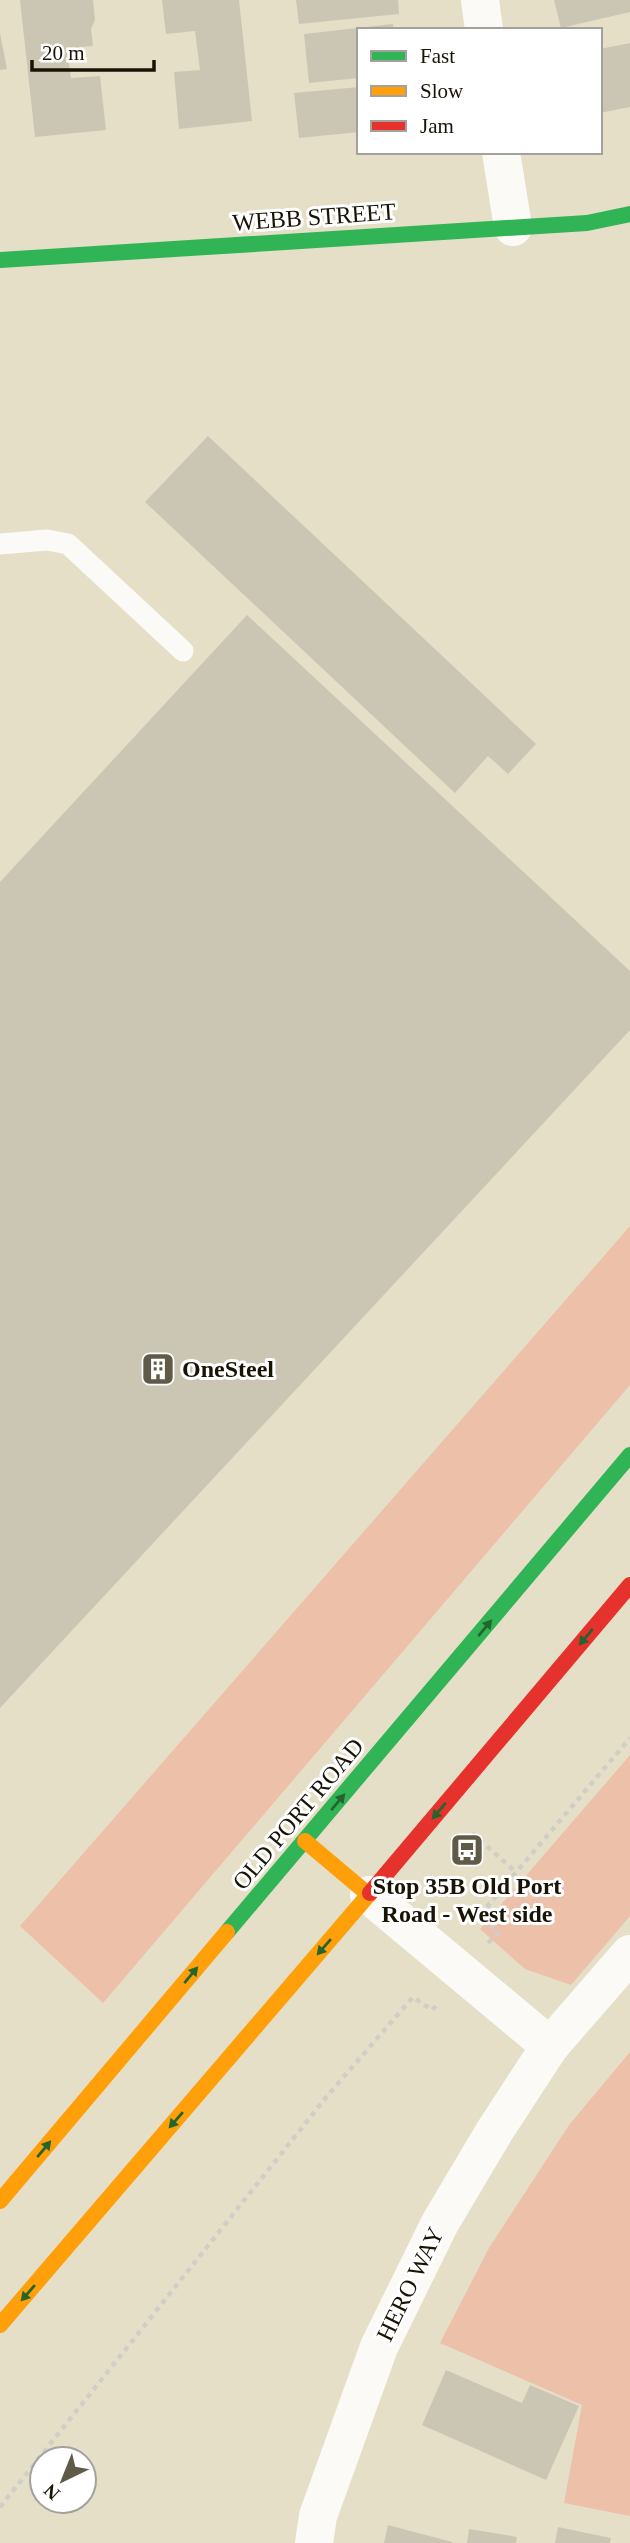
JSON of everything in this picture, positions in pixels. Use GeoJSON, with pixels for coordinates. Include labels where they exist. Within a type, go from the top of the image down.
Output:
{"type":"FeatureCollection","features":[{"type":"Feature","properties":{"kind":"main road","name":"WEBB STREET"},"geometry":{"type":"LineString","coordinates":[[0,260],[587,223],[630,215]]}},
{"type":"Feature","properties":{"kind":"main road","name":"OLD PORT ROAD"},"geometry":{"type":"LineString","coordinates":[[0,2201],[630,1455]]}},
{"type":"Feature","properties":{"kind":"main road"},"geometry":{"type":"LineString","coordinates":[[0,2325],[369,1895],[630,1585]]}},
{"type":"Feature","properties":{"kind":"main road"},"geometry":{"type":"LineString","coordinates":[[305,1841],[369,1895]]}},
{"type":"Feature","properties":{"kind":"street"},"geometry":{"type":"LineString","coordinates":[[480,0],[484,28]]}},
{"type":"Feature","properties":{"kind":"street"},"geometry":{"type":"LineString","coordinates":[[501,154],[513,227]]}},
{"type":"Feature","properties":{"kind":"street"},"geometry":{"type":"LineString","coordinates":[[369,1895],[550,2046]]}},
{"type":"Feature","properties":{"kind":"street","name":"HERO WAY"},"geometry":{"type":"LineString","coordinates":[[314,2543],[318,2516],[379,2347],[439,2223],[550,2046],[630,1954]]}},
{"type":"Feature","properties":{"kind":"lane"},"geometry":{"type":"LineString","coordinates":[[0,544],[47,540],[68,544],[183,651]]}},
{"type":"Feature","properties":{"kind":"path"},"geometry":{"type":"LineString","coordinates":[[480,1953],[498,1933],[480,1915],[630,1738]]}},
{"type":"Feature","properties":{"kind":"path"},"geometry":{"type":"LineString","coordinates":[[469,1830],[516,1872]]}},
{"type":"Feature","properties":{"kind":"path"},"geometry":{"type":"LineString","coordinates":[[0,2507],[328,2095],[413,1997],[432,2010],[440,2001]]}},
{"type":"Feature","properties":{"kind":"shaded area"},"geometry":{"type":"Polygon","coordinates":[[[630,1226],[630,1385],[103,2003],[20,1926],[630,1226]]]}},
{"type":"Feature","properties":{"kind":"shaded area"},"geometry":{"type":"Polygon","coordinates":[[[630,1755],[630,1916],[571,1985],[525,1969],[480,1929],[630,1755]]]}},
{"type":"Feature","properties":{"kind":"shaded area"},"geometry":{"type":"Polygon","coordinates":[[[630,2052],[630,2516],[564,2503],[582,2405],[440,2343],[489,2248],[569,2125],[630,2052]]]}},
{"type":"Feature","properties":{"kind":"building"},"geometry":{"type":"Polygon","coordinates":[[[20,0],[93,0],[93,46],[67,48],[71,78],[100,76],[106,130],[35,137],[20,0]]]}},
{"type":"Feature","properties":{"kind":"building"},"geometry":{"type":"Polygon","coordinates":[[[162,0],[239,0],[252,121],[179,129],[174,72],[200,70],[195,31],[166,34],[162,0]]]}},
{"type":"Feature","properties":{"kind":"building"},"geometry":{"type":"Polygon","coordinates":[[[296,0],[398,0],[399,14],[299,24],[296,0]]]}},
{"type":"Feature","properties":{"kind":"building"},"geometry":{"type":"Polygon","coordinates":[[[554,0],[630,0],[630,12],[561,28],[554,0]]]}},
{"type":"Feature","properties":{"kind":"building"},"geometry":{"type":"Polygon","coordinates":[[[393,24],[394,28],[357,28],[393,24]]]}},
{"type":"Feature","properties":{"kind":"building"},"geometry":{"type":"Polygon","coordinates":[[[357,28],[357,78],[309,83],[304,34],[357,28]]]}},
{"type":"Feature","properties":{"kind":"building"},"geometry":{"type":"Polygon","coordinates":[[[0,33],[7,69],[0,70],[0,33]]]}},
{"type":"Feature","properties":{"kind":"building"},"geometry":{"type":"Polygon","coordinates":[[[630,43],[630,107],[602,113],[602,49],[630,43]]]}},
{"type":"Feature","properties":{"kind":"building"},"geometry":{"type":"Polygon","coordinates":[[[357,87],[357,132],[299,138],[294,93],[357,87]]]}},
{"type":"Feature","properties":{"kind":"building"},"geometry":{"type":"Polygon","coordinates":[[[208,436],[536,744],[508,774],[488,756],[455,793],[145,502],[208,436]]]}},
{"type":"Feature","properties":{"kind":"building","name":"OneSteel"},"geometry":{"type":"Polygon","coordinates":[[[247,615],[630,971],[630,1030],[0,1708],[0,882],[247,615]]]}},
{"type":"Feature","properties":{"kind":"building"},"geometry":{"type":"Polygon","coordinates":[[[446,2370],[522,2403],[530,2385],[579,2406],[546,2480],[422,2425],[446,2370]]]}},
{"type":"Feature","properties":{"kind":"building"},"geometry":{"type":"Polygon","coordinates":[[[388,2525],[452,2542],[452,2543],[384,2543],[388,2525]]]}},
{"type":"Feature","properties":{"kind":"building"},"geometry":{"type":"Polygon","coordinates":[[[558,2527],[611,2538],[610,2543],[555,2543],[558,2527]]]}},
{"type":"Feature","properties":{"kind":"building"},"geometry":{"type":"Polygon","coordinates":[[[469,2529],[517,2537],[516,2543],[467,2543],[469,2529]]]}},
{"type":"Feature","properties":{"kind":"traffic: fast"},"geometry":{"type":"LineString","coordinates":[[0,260],[587,223],[630,214]]}},
{"type":"Feature","properties":{"kind":"traffic: fast"},"geometry":{"type":"LineString","coordinates":[[227,1932],[630,1455]]}},
{"type":"Feature","properties":{"kind":"traffic: slow"},"geometry":{"type":"LineString","coordinates":[[305,1841],[369,1895]]}},
{"type":"Feature","properties":{"kind":"traffic: slow"},"geometry":{"type":"LineString","coordinates":[[0,2325],[370,1893]]}},
{"type":"Feature","properties":{"kind":"traffic: slow"},"geometry":{"type":"LineString","coordinates":[[0,2201],[227,1932]]}},
{"type":"Feature","properties":{"kind":"traffic: jam"},"geometry":{"type":"LineString","coordinates":[[370,1893],[630,1585]]}},
{"type":"Feature","properties":{"kind":"place","name":"OneSteel"},"geometry":{"type":"Point","coordinates":[158,1369]}},
{"type":"Feature","properties":{"kind":"place","name":"Stop 35B Old Port Road - West side"},"geometry":{"type":"Point","coordinates":[467,1850]}}]}
